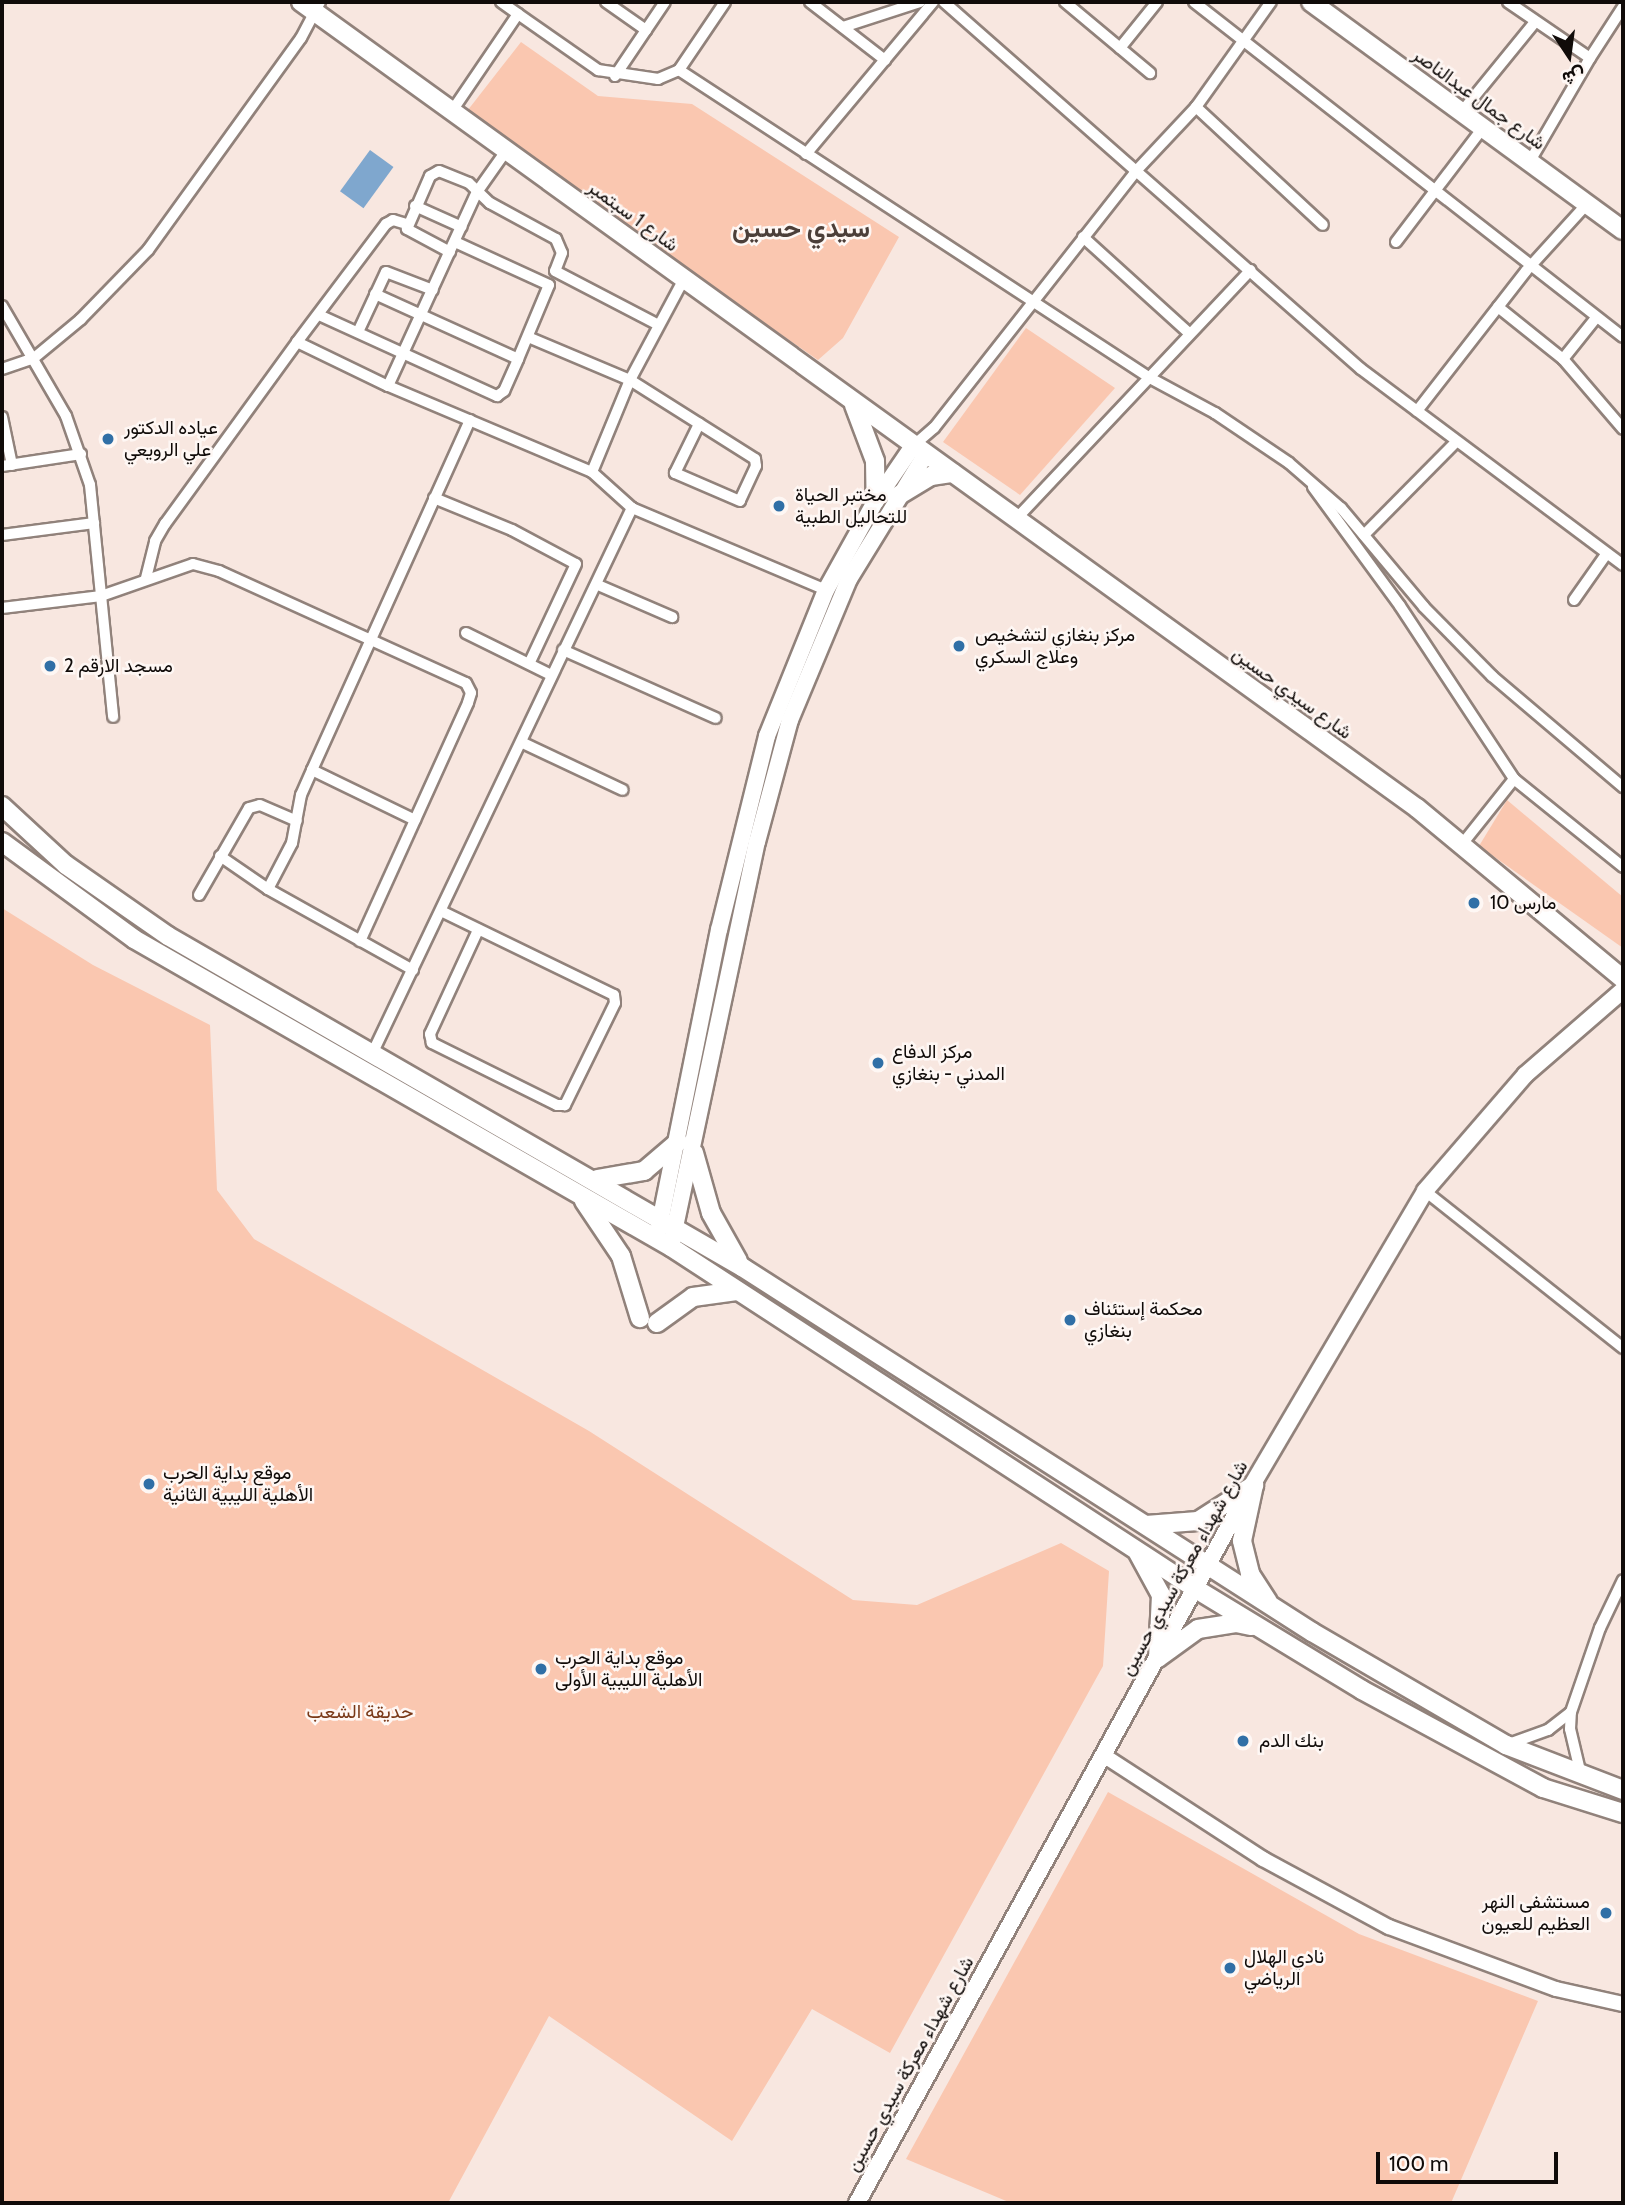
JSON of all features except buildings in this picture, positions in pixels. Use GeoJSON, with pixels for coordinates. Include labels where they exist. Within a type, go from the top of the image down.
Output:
{"type":"FeatureCollection","features":[{"type":"Feature","properties":{"kind":"main road","name":"شارع جمال عبدالناصر"},"geometry":{"type":"LineString","coordinates":[[1311,2],[1460,114],[1530,161],[1623,230]]}},
{"type":"Feature","properties":{"kind":"main road","name":"شارع 1 سبتمبر"},"geometry":{"type":"LineString","coordinates":[[312,5],[506,151],[854,405],[920,450]]}},
{"type":"Feature","properties":{"kind":"main road"},"geometry":{"type":"LineString","coordinates":[[854,405],[875,461],[876,500]]}},
{"type":"Feature","properties":{"kind":"main road"},"geometry":{"type":"LineString","coordinates":[[664,1243],[694,1153],[722,1001],[778,757],[823,636],[920,450]]}},
{"type":"Feature","properties":{"kind":"main road"},"geometry":{"type":"LineString","coordinates":[[669,1222],[678,1142],[719,930],[757,772],[781,697],[826,590],[876,500],[920,450]]}},
{"type":"Feature","properties":{"kind":"main road","name":"شارع سيدي حسين"},"geometry":{"type":"LineString","coordinates":[[920,450],[1463,843],[1623,979]]}},
{"type":"Feature","properties":{"kind":"main road"},"geometry":{"type":"LineString","coordinates":[[896,498],[931,476],[953,473]]}},
{"type":"Feature","properties":{"kind":"main road"},"geometry":{"type":"LineString","coordinates":[[2,806],[66,865],[138,916],[372,1054],[669,1222],[1271,1608],[1506,1745],[1623,1790]]}},
{"type":"Feature","properties":{"kind":"main road"},"geometry":{"type":"LineString","coordinates":[[2,842],[134,939],[664,1243],[1133,1545],[1196,1589],[1362,1690],[1543,1788],[1623,1813]]}},
{"type":"Feature","properties":{"kind":"main road","name":"شارع شهداء معركة سيدي حسين"},"geometry":{"type":"LineString","coordinates":[[857,2203],[1254,1485],[1425,1191],[1533,1066],[1620,997]]}},
{"type":"Feature","properties":{"kind":"main road"},"geometry":{"type":"LineString","coordinates":[[597,1179],[645,1171],[678,1142]]}},
{"type":"Feature","properties":{"kind":"main road"},"geometry":{"type":"LineString","coordinates":[[694,1153],[711,1213],[742,1267]]}},
{"type":"Feature","properties":{"kind":"main road"},"geometry":{"type":"LineString","coordinates":[[580,1195],[621,1256],[648,1320],[693,1297],[737,1291]]}},
{"type":"Feature","properties":{"kind":"main road"},"geometry":{"type":"LineString","coordinates":[[1144,1525],[1198,1521],[1254,1485]]}},
{"type":"Feature","properties":{"kind":"main road"},"geometry":{"type":"LineString","coordinates":[[1254,1485],[1242,1541],[1250,1574],[1271,1608]]}},
{"type":"Feature","properties":{"kind":"main road"},"geometry":{"type":"LineString","coordinates":[[1133,1545],[1161,1595],[1158,1658]]}},
{"type":"Feature","properties":{"kind":"main road"},"geometry":{"type":"LineString","coordinates":[[1158,1658],[1198,1629],[1236,1623],[1260,1627]]}},
{"type":"Feature","properties":{"kind":"street"},"geometry":{"type":"LineString","coordinates":[[501,2],[598,71],[615,76],[658,79],[679,70],[725,2]]}},
{"type":"Feature","properties":{"kind":"street"},"geometry":{"type":"LineString","coordinates":[[606,2],[646,30]]}},
{"type":"Feature","properties":{"kind":"street"},"geometry":{"type":"LineString","coordinates":[[615,76],[665,2]]}},
{"type":"Feature","properties":{"kind":"street"},"geometry":{"type":"LineString","coordinates":[[810,2],[885,60]]}},
{"type":"Feature","properties":{"kind":"street"},"geometry":{"type":"LineString","coordinates":[[843,27],[920,2]]}},
{"type":"Feature","properties":{"kind":"street"},"geometry":{"type":"LineString","coordinates":[[806,154],[933,2]]}},
{"type":"Feature","properties":{"kind":"street"},"geometry":{"type":"LineString","coordinates":[[944,2],[1361,369],[1623,565]]}},
{"type":"Feature","properties":{"kind":"street"},"geometry":{"type":"LineString","coordinates":[[1065,2],[1150,74]]}},
{"type":"Feature","properties":{"kind":"street"},"geometry":{"type":"LineString","coordinates":[[1120,48],[1157,2]]}},
{"type":"Feature","properties":{"kind":"street"},"geometry":{"type":"LineString","coordinates":[[1194,2],[1434,192],[1533,262],[1596,318],[1623,337]]}},
{"type":"Feature","properties":{"kind":"street"},"geometry":{"type":"LineString","coordinates":[[920,450],[1033,299],[1136,171],[1196,107],[1271,2]]}},
{"type":"Feature","properties":{"kind":"street"},"geometry":{"type":"LineString","coordinates":[[1515,4],[1535,22],[1590,58]]}},
{"type":"Feature","properties":{"kind":"street"},"geometry":{"type":"LineString","coordinates":[[2,369],[34,358],[80,319],[156,241],[301,38],[312,5]]}},
{"type":"Feature","properties":{"kind":"street"},"geometry":{"type":"LineString","coordinates":[[1530,161],[1623,7]]}},
{"type":"Feature","properties":{"kind":"street"},"geometry":{"type":"LineString","coordinates":[[452,111],[518,15]]}},
{"type":"Feature","properties":{"kind":"street"},"geometry":{"type":"LineString","coordinates":[[1460,114],[1535,22]]}},
{"type":"Feature","properties":{"kind":"street"},"geometry":{"type":"LineString","coordinates":[[679,70],[1033,299],[1150,379],[1214,413],[1308,478],[1364,535],[1424,607],[1492,676],[1623,787]]}},
{"type":"Feature","properties":{"kind":"street"},"geometry":{"type":"LineString","coordinates":[[1196,107],[1324,225]]}},
{"type":"Feature","properties":{"kind":"street"},"geometry":{"type":"LineString","coordinates":[[1396,242],[1482,129]]}},
{"type":"Feature","properties":{"kind":"street"},"geometry":{"type":"LineString","coordinates":[[388,386],[477,192],[506,151]]}},
{"type":"Feature","properties":{"kind":"street"},"geometry":{"type":"LineString","coordinates":[[319,315],[497,396],[504,391],[562,253],[555,239],[477,192],[469,183],[439,171],[430,176],[406,224]]}},
{"type":"Feature","properties":{"kind":"street"},"geometry":{"type":"LineString","coordinates":[[1417,411],[1533,262],[1587,204]]}},
{"type":"Feature","properties":{"kind":"street"},"geometry":{"type":"LineString","coordinates":[[415,205],[462,227]]}},
{"type":"Feature","properties":{"kind":"street"},"geometry":{"type":"LineString","coordinates":[[146,578],[155,541],[165,524],[386,224],[393,220],[406,224],[410,232],[549,285]]}},
{"type":"Feature","properties":{"kind":"street"},"geometry":{"type":"LineString","coordinates":[[1083,237],[1189,333]]}},
{"type":"Feature","properties":{"kind":"street"},"geometry":{"type":"LineString","coordinates":[[1016,519],[1251,270]]}},
{"type":"Feature","properties":{"kind":"street"},"geometry":{"type":"LineString","coordinates":[[358,332],[388,271],[433,290]]}},
{"type":"Feature","properties":{"kind":"street"},"geometry":{"type":"LineString","coordinates":[[555,271],[657,324]]}},
{"type":"Feature","properties":{"kind":"street"},"geometry":{"type":"LineString","coordinates":[[592,472],[630,380],[657,324],[684,279]]}},
{"type":"Feature","properties":{"kind":"street"},"geometry":{"type":"LineString","coordinates":[[375,294],[518,359]]}},
{"type":"Feature","properties":{"kind":"street"},"geometry":{"type":"LineString","coordinates":[[2,306],[34,358],[81,454],[94,523],[113,717]]}},
{"type":"Feature","properties":{"kind":"street"},"geometry":{"type":"LineString","coordinates":[[1498,307],[1563,359],[1623,429]]}},
{"type":"Feature","properties":{"kind":"street"},"geometry":{"type":"LineString","coordinates":[[1563,359],[1596,318]]}},
{"type":"Feature","properties":{"kind":"street"},"geometry":{"type":"LineString","coordinates":[[528,337],[630,380],[699,424],[756,461],[740,501],[675,473],[699,424]]}},
{"type":"Feature","properties":{"kind":"street"},"geometry":{"type":"LineString","coordinates":[[297,342],[388,386],[592,472],[632,508],[826,590]]}},
{"type":"Feature","properties":{"kind":"street"},"geometry":{"type":"LineString","coordinates":[[2,417],[7,466],[81,454]]}},
{"type":"Feature","properties":{"kind":"street"},"geometry":{"type":"LineString","coordinates":[[268,889],[292,843],[312,770],[368,640],[470,420]]}},
{"type":"Feature","properties":{"kind":"street"},"geometry":{"type":"LineString","coordinates":[[1364,535],[1456,442]]}},
{"type":"Feature","properties":{"kind":"street"},"geometry":{"type":"LineString","coordinates":[[1308,478],[1400,606],[1514,779],[1623,867]]}},
{"type":"Feature","properties":{"kind":"street"},"geometry":{"type":"LineString","coordinates":[[434,498],[512,530],[576,564],[529,664]]}},
{"type":"Feature","properties":{"kind":"street"},"geometry":{"type":"LineString","coordinates":[[372,1054],[443,912],[523,743],[551,675],[598,585],[632,508]]}},
{"type":"Feature","properties":{"kind":"street"},"geometry":{"type":"LineString","coordinates":[[2,535],[94,523]]}},
{"type":"Feature","properties":{"kind":"street"},"geometry":{"type":"LineString","coordinates":[[1574,600],[1607,553]]}},
{"type":"Feature","properties":{"kind":"street"},"geometry":{"type":"LineString","coordinates":[[2,608],[101,596],[184,564],[205,566],[470,687],[468,703],[360,941]]}},
{"type":"Feature","properties":{"kind":"street"},"geometry":{"type":"LineString","coordinates":[[598,585],[672,617]]}},
{"type":"Feature","properties":{"kind":"street"},"geometry":{"type":"LineString","coordinates":[[466,633],[551,675]]}},
{"type":"Feature","properties":{"kind":"street"},"geometry":{"type":"LineString","coordinates":[[563,650],[716,718]]}},
{"type":"Feature","properties":{"kind":"street"},"geometry":{"type":"LineString","coordinates":[[523,743],[623,790]]}},
{"type":"Feature","properties":{"kind":"street"},"geometry":{"type":"LineString","coordinates":[[312,770],[415,820]]}},
{"type":"Feature","properties":{"kind":"street"},"geometry":{"type":"LineString","coordinates":[[1463,843],[1514,779]]}},
{"type":"Feature","properties":{"kind":"street"},"geometry":{"type":"LineString","coordinates":[[199,895],[249,808],[260,805],[297,821]]}},
{"type":"Feature","properties":{"kind":"street"},"geometry":{"type":"LineString","coordinates":[[220,856],[268,889],[414,970]]}},
{"type":"Feature","properties":{"kind":"street"},"geometry":{"type":"LineString","coordinates":[[443,912],[614,995],[615,1003],[565,1105],[557,1105],[432,1043],[430,1034],[478,930]]}},
{"type":"Feature","properties":{"kind":"street"},"geometry":{"type":"LineString","coordinates":[[1425,1191],[1623,1348]]}},
{"type":"Feature","properties":{"kind":"street"},"geometry":{"type":"LineString","coordinates":[[1581,1776],[1570,1729],[1571,1712],[1600,1628],[1623,1580]]}},
{"type":"Feature","properties":{"kind":"street"},"geometry":{"type":"LineString","coordinates":[[1506,1745],[1548,1730],[1571,1712]]}},
{"type":"Feature","properties":{"kind":"street"},"geometry":{"type":"LineString","coordinates":[[1103,1755],[1263,1859],[1389,1927],[1556,1989],[1623,2004]]}},
{"type":"Feature","properties":{"kind":"green space"},"geometry":{"type":"Polygon","coordinates":[[[521,42],[598,96],[692,104],[899,237],[843,338],[818,360],[464,115],[521,42]]]}},
{"type":"Feature","properties":{"kind":"green space"},"geometry":{"type":"Polygon","coordinates":[[[1026,328],[1115,388],[1020,495],[943,442],[1026,328]]]}},
{"type":"Feature","properties":{"kind":"green space"},"geometry":{"type":"Polygon","coordinates":[[[1507,800],[1623,897],[1623,948],[1479,846],[1507,800]]]}},
{"type":"Feature","properties":{"kind":"green space","name":"حديقة الشعب"},"geometry":{"type":"Polygon","coordinates":[[[2,908],[93,965],[210,1025],[217,1190],[254,1239],[589,1431],[853,1600],[917,1605],[1061,1543],[1109,1571],[1103,1666],[890,2053],[812,2009],[732,2141],[549,2016],[448,2203],[2,2203],[2,908]]]}},
{"type":"Feature","properties":{"kind":"green space","name":"نادي الهلال الرياضي"},"geometry":{"type":"Polygon","coordinates":[[[1108,1792],[1359,1934],[1538,2001],[1451,2203],[1011,2203],[906,2159],[1108,1792]]]}},
{"type":"Feature","properties":{"kind":"water"},"geometry":{"type":"Polygon","coordinates":[[[370,150],[393,167],[363,208],[340,191],[370,150]]]}},
{"type":"Feature","properties":{"kind":"place","name":"عياده الدكتور علي الرويعي"},"geometry":{"type":"Point","coordinates":[108,439]}},
{"type":"Feature","properties":{"kind":"place","name":"مختبر الحياة للتحاليل الطبية"},"geometry":{"type":"Point","coordinates":[779,506]}},
{"type":"Feature","properties":{"kind":"place","name":"مركز بنغازي لتشخيص وعلاج السكري"},"geometry":{"type":"Point","coordinates":[959,646]}},
{"type":"Feature","properties":{"kind":"place","name":"مسجد الارقم 2"},"geometry":{"type":"Point","coordinates":[50,666]}},
{"type":"Feature","properties":{"kind":"place","name":"10 مارس"},"geometry":{"type":"Point","coordinates":[1474,903]}},
{"type":"Feature","properties":{"kind":"place","name":"مركز الدفاع المدني - بنغازي"},"geometry":{"type":"Point","coordinates":[878,1063]}},
{"type":"Feature","properties":{"kind":"place","name":"محكمة إستئناف بنغازي"},"geometry":{"type":"Point","coordinates":[1070,1320]}},
{"type":"Feature","properties":{"kind":"place","name":"موقع بداية الحرب الأهلية الليبية الثانية"},"geometry":{"type":"Point","coordinates":[149,1484]}},
{"type":"Feature","properties":{"kind":"place","name":"موقع بداية الحرب الأهلية الليبية الأولى"},"geometry":{"type":"Point","coordinates":[541,1669]}},
{"type":"Feature","properties":{"kind":"place","name":"بنك الدم"},"geometry":{"type":"Point","coordinates":[1243,1741]}},
{"type":"Feature","properties":{"kind":"place","name":"مستشفى النهر العظيم للعيون"},"geometry":{"type":"Point","coordinates":[1606,1913]}},
{"type":"Feature","properties":{"kind":"place","name":"نادي الهلال الرياضي"},"geometry":{"type":"Point","coordinates":[1230,1968]}},
{"type":"Feature","properties":{"kind":"district","name":"سيدي حسين"},"geometry":{"type":"Point","coordinates":[801,229]}}]}
